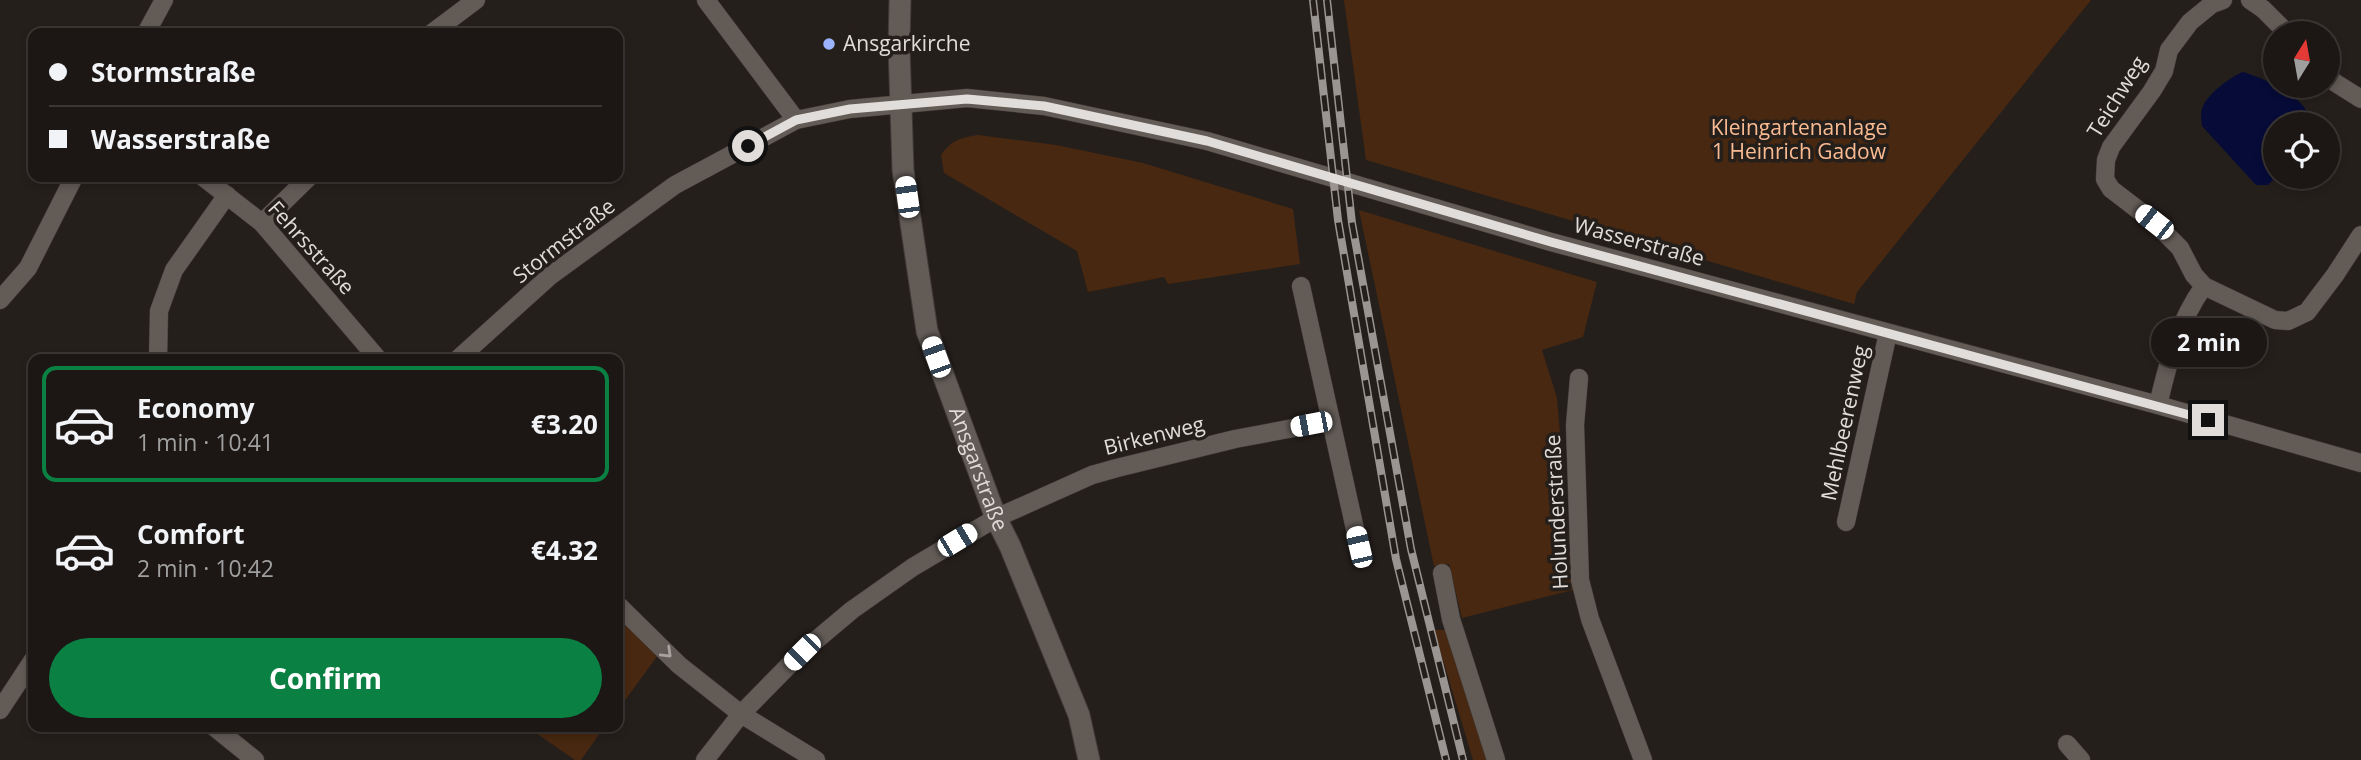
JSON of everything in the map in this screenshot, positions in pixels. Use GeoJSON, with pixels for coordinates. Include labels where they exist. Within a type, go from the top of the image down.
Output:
{"type":"FeatureCollection","features":[{"type":"Feature","properties":{"kind":"street"},"geometry":{"type":"LineString","coordinates":[[149,28],[164,0]]}},
{"type":"Feature","properties":{"kind":"street"},"geometry":{"type":"LineString","coordinates":[[439,28],[476,0]]}},
{"type":"Feature","properties":{"kind":"street"},"geometry":{"type":"LineString","coordinates":[[706,0],[796,120]]}},
{"type":"Feature","properties":{"kind":"street","name":"Ansgarstraße"},"geometry":{"type":"LineString","coordinates":[[900,0],[899,54],[904,170],[927,331],[996,518],[1079,715],[1089,760]]}},
{"type":"Feature","properties":{"kind":"street","name":"Teichweg"},"geometry":{"type":"LineString","coordinates":[[2223,0],[2212,4],[2190,22],[2169,50],[2164,71],[2111,147],[2103,171],[2110,188],[2154,222],[2180,248],[2194,275],[2204,286],[2275,320],[2288,321],[2306,312],[2361,235]]}},
{"type":"Feature","properties":{"kind":"street"},"geometry":{"type":"LineString","coordinates":[[2250,0],[2275,21]]}},
{"type":"Feature","properties":{"kind":"street"},"geometry":{"type":"LineString","coordinates":[[2340,81],[2357,90]]}},
{"type":"Feature","properties":{"kind":"street","name":"Wasserstraße"},"geometry":{"type":"LineString","coordinates":[[901,104],[967,99],[1044,106],[1207,141],[1551,242],[2158,405],[2361,463]]}},
{"type":"Feature","properties":{"kind":"street","name":"Stormstraße"},"geometry":{"type":"LineString","coordinates":[[464,354],[550,276],[675,185],[796,120],[850,109],[901,104]]}},
{"type":"Feature","properties":{"kind":"street"},"geometry":{"type":"LineString","coordinates":[[0,300],[29,268],[72,182]]}},
{"type":"Feature","properties":{"kind":"street","name":"Fehrsstraße"},"geometry":{"type":"LineString","coordinates":[[209,182],[262,223],[375,354]]}},
{"type":"Feature","properties":{"kind":"street"},"geometry":{"type":"LineString","coordinates":[[262,223],[304,182]]}},
{"type":"Feature","properties":{"kind":"street"},"geometry":{"type":"LineString","coordinates":[[158,354],[159,311],[174,270],[227,195]]}},
{"type":"Feature","properties":{"kind":"street"},"geometry":{"type":"LineString","coordinates":[[1301,286],[1359,547]]}},
{"type":"Feature","properties":{"kind":"street"},"geometry":{"type":"LineString","coordinates":[[2158,405],[2176,337],[2186,314],[2204,286]]}},
{"type":"Feature","properties":{"kind":"street","name":"Mehlbeerenweg"},"geometry":{"type":"LineString","coordinates":[[1846,522],[1888,333]]}},
{"type":"Feature","properties":{"kind":"street","name":"Holunderstraße"},"geometry":{"type":"LineString","coordinates":[[1579,378],[1575,425],[1580,580],[1590,619],[1643,760]]}},
{"type":"Feature","properties":{"kind":"street","name":"Birkenweg"},"geometry":{"type":"LineString","coordinates":[[705,760],[741,714],[802,652],[852,610],[913,566],[996,518],[1092,475],[1235,439],[1331,421]]}},
{"type":"Feature","properties":{"kind":"street"},"geometry":{"type":"LineString","coordinates":[[1442,573],[1451,619],[1496,760]]}},
{"type":"Feature","properties":{"kind":"street"},"geometry":{"type":"LineString","coordinates":[[623,610],[680,665],[741,714],[816,760]]}},
{"type":"Feature","properties":{"kind":"street"},"geometry":{"type":"LineString","coordinates":[[0,710],[28,668]]}},
{"type":"Feature","properties":{"kind":"street"},"geometry":{"type":"LineString","coordinates":[[220,732],[255,760]]}},
{"type":"Feature","properties":{"kind":"street"},"geometry":{"type":"LineString","coordinates":[[2067,744],[2081,760]]}},
{"type":"Feature","properties":{"kind":"green space","name":"Kleingartenanlage 1 Heinrich Gadow"},"geometry":{"type":"Polygon","coordinates":[[[1344,0],[2091,0],[1857,292],[1854,304],[1366,160],[1344,0]]]}},
{"type":"Feature","properties":{"kind":"green space"},"geometry":{"type":"Polygon","coordinates":[[[978,135],[1056,145],[1143,163],[1293,209],[1300,264],[1168,284],[1164,277],[1088,292],[1077,251],[944,173],[941,155],[945,150],[957,140],[978,135]]]}},
{"type":"Feature","properties":{"kind":"green space"},"geometry":{"type":"Polygon","coordinates":[[[1359,210],[1597,282],[1583,337],[1542,350],[1557,398],[1573,590],[1462,618],[1449,564],[1434,566],[1359,210]]]}},
{"type":"Feature","properties":{"kind":"green space"},"geometry":{"type":"Polygon","coordinates":[[[623,621],[658,655],[623,703],[623,621]]]}},
{"type":"Feature","properties":{"kind":"green space"},"geometry":{"type":"Polygon","coordinates":[[[1434,630],[1447,630],[1487,760],[1473,760],[1434,630]]]}},
{"type":"Feature","properties":{"kind":"green space"},"geometry":{"type":"Polygon","coordinates":[[[535,732],[601,732],[581,760],[575,760],[535,732]]]}},
{"type":"Feature","properties":{"kind":"shaded area"},"geometry":{"type":"Polygon","coordinates":[[[2243,72],[2263,79],[2263,98],[2294,98],[2307,112],[2263,112],[2263,185],[2256,185],[2202,126],[2201,111],[2204,104],[2213,92],[2243,72]]]}},
{"type":"Feature","properties":{"kind":"railway"},"geometry":{"type":"LineString","coordinates":[[1313,0],[1338,220],[1396,559],[1446,760]]}},
{"type":"Feature","properties":{"kind":"railway"},"geometry":{"type":"LineString","coordinates":[[1327,0],[1352,223],[1411,549],[1463,760]]}},
{"type":"Feature","properties":{"kind":"place","name":"Ansgarkirche"},"geometry":{"type":"Point","coordinates":[829,44]}},
{"type":"Feature","properties":{"kind":"route"},"geometry":{"type":"LineString","coordinates":[[748,146],[796,120],[850,109],[967,99],[1044,106],[1207,141],[1551,242],[2208,420]]}}]}
